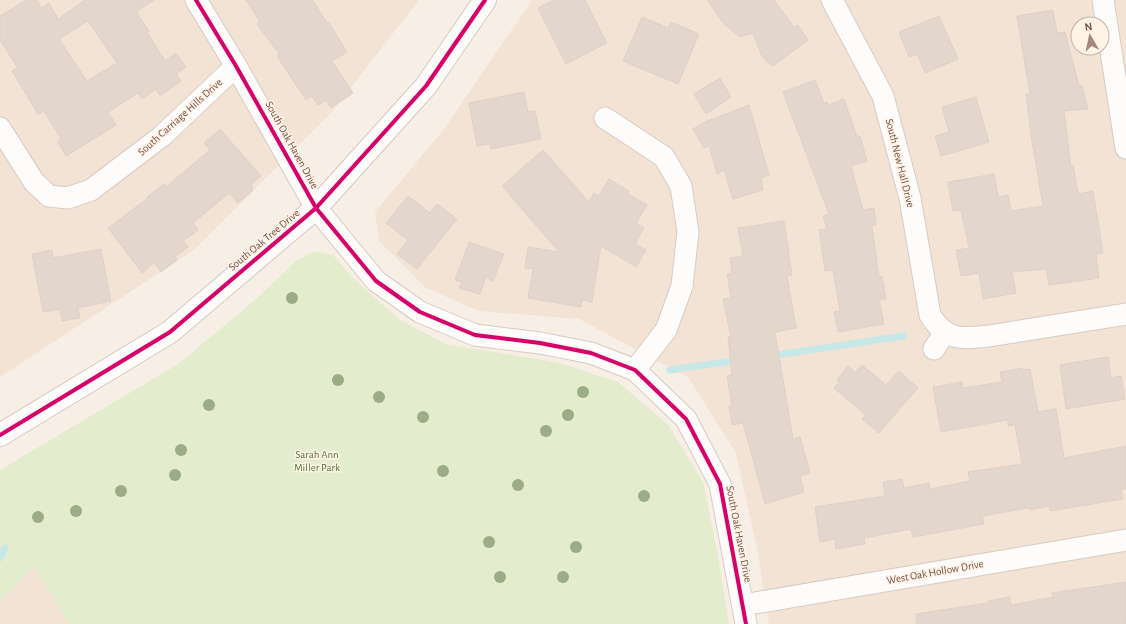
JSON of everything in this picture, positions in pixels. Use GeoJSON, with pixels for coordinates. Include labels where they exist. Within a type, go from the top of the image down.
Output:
{"type":"FeatureCollection","features":[{"type":"Feature","properties":{"kind":"street","name":"South Oak Haven Drive"},"geometry":{"type":"LineString","coordinates":[[196,0],[283,147],[316,208],[376,281],[420,312],[475,335],[540,343],[591,353],[635,370],[686,419],[720,484],[745,614]]}},
{"type":"Feature","properties":{"kind":"street","name":"South Oak Tree Drive"},"geometry":{"type":"LineString","coordinates":[[0,435],[170,332],[316,208],[426,86],[485,0]]}},
{"type":"Feature","properties":{"kind":"street","name":"South New Hall Drive"},"geometry":{"type":"LineString","coordinates":[[832,0],[882,96],[910,198],[930,315],[936,325],[939,340],[954,337],[976,338],[1126,314]]}},
{"type":"Feature","properties":{"kind":"street"},"geometry":{"type":"LineString","coordinates":[[1103,0],[1126,148]]}},
{"type":"Feature","properties":{"kind":"street","name":"South Carriage Hills Drive"},"geometry":{"type":"LineString","coordinates":[[0,128],[34,182],[60,206],[68,198],[92,190],[162,136],[236,66]]}},
{"type":"Feature","properties":{"kind":"street"},"geometry":{"type":"LineString","coordinates":[[605,118],[664,157],[681,186],[688,232],[682,286],[666,330],[635,370]]}},
{"type":"Feature","properties":{"kind":"street","name":"West Oak Hollow Drive"},"geometry":{"type":"LineString","coordinates":[[745,614],[1126,540]]}},
{"type":"Feature","properties":{"kind":"shaded area"},"geometry":{"type":"Polygon","coordinates":[[[0,0],[419,0],[331,113],[194,250],[0,377],[0,0]]]}},
{"type":"Feature","properties":{"kind":"shaded area"},"geometry":{"type":"Polygon","coordinates":[[[532,0],[1126,0],[1126,624],[769,624],[757,548],[736,453],[688,377],[579,319],[479,311],[426,288],[379,241],[375,212],[444,129],[532,0]]]}},
{"type":"Feature","properties":{"kind":"shaded area"},"geometry":{"type":"Polygon","coordinates":[[[37,563],[72,624],[0,624],[0,602],[37,563]]]}},
{"type":"Feature","properties":{"kind":"green space","name":"Sarah Ann Miller Park"},"geometry":{"type":"Polygon","coordinates":[[[314,251],[333,255],[353,278],[400,320],[446,344],[556,362],[618,382],[668,425],[703,482],[717,550],[729,624],[69,624],[34,566],[0,602],[0,470],[178,364],[255,300],[296,261],[314,251]]]}},
{"type":"Feature","properties":{"kind":"building"},"geometry":{"type":"Polygon","coordinates":[[[26,0],[37,0],[41,8],[49,3],[58,19],[85,0],[154,0],[136,12],[149,31],[147,32],[165,61],[176,53],[186,67],[176,74],[181,81],[160,96],[156,89],[142,99],[138,93],[108,112],[116,125],[66,156],[58,142],[61,139],[44,111],[38,114],[12,71],[17,67],[0,40],[0,16],[26,0]],[[88,21],[59,39],[87,81],[117,63],[88,21]]]}},
{"type":"Feature","properties":{"kind":"building"},"geometry":{"type":"Polygon","coordinates":[[[246,0],[312,0],[328,24],[329,23],[347,52],[332,61],[353,93],[331,108],[326,100],[318,105],[312,96],[306,100],[277,56],[279,54],[257,24],[260,22],[246,0]]]}},
{"type":"Feature","properties":{"kind":"building"},"geometry":{"type":"Polygon","coordinates":[[[554,0],[585,0],[607,43],[566,64],[538,8],[554,0]]]}},
{"type":"Feature","properties":{"kind":"building"},"geometry":{"type":"Polygon","coordinates":[[[707,0],[774,0],[794,27],[798,25],[808,40],[773,66],[765,60],[761,54],[753,33],[740,37],[724,24],[707,0]]]}},
{"type":"Feature","properties":{"kind":"building"},"geometry":{"type":"Polygon","coordinates":[[[1053,10],[1057,33],[1065,32],[1070,56],[1079,86],[1082,85],[1088,109],[1064,111],[1071,166],[1073,165],[1078,194],[1093,191],[1103,253],[1096,254],[1099,278],[1049,285],[1046,269],[1012,272],[1016,293],[983,299],[979,273],[961,276],[956,250],[969,248],[961,210],[953,211],[948,182],[994,174],[998,197],[1008,195],[1011,211],[1043,206],[1026,94],[1030,94],[1017,16],[1053,10]]]}},
{"type":"Feature","properties":{"kind":"building"},"geometry":{"type":"Polygon","coordinates":[[[939,16],[958,59],[925,73],[917,54],[909,57],[899,32],[939,16]]]}},
{"type":"Feature","properties":{"kind":"building"},"geometry":{"type":"Polygon","coordinates":[[[642,17],[668,28],[671,22],[699,34],[678,84],[623,61],[642,17]]]}},
{"type":"Feature","properties":{"kind":"building"},"geometry":{"type":"Polygon","coordinates":[[[720,78],[731,97],[706,114],[694,94],[720,78]]]}},
{"type":"Feature","properties":{"kind":"building"},"geometry":{"type":"Polygon","coordinates":[[[815,80],[824,103],[827,102],[829,105],[844,99],[857,137],[860,136],[867,161],[851,166],[863,210],[874,208],[876,225],[872,225],[879,277],[882,276],[886,299],[879,300],[884,324],[838,332],[834,312],[840,311],[833,270],[825,271],[819,230],[827,229],[823,216],[829,214],[783,92],[815,80]]]}},
{"type":"Feature","properties":{"kind":"building"},"geometry":{"type":"Polygon","coordinates":[[[524,92],[528,112],[535,111],[541,139],[491,149],[490,144],[477,146],[469,103],[524,92]]]}},
{"type":"Feature","properties":{"kind":"building"},"geometry":{"type":"Polygon","coordinates":[[[976,97],[989,142],[941,156],[935,136],[949,132],[942,107],[976,97]]]}},
{"type":"Feature","properties":{"kind":"building"},"geometry":{"type":"Polygon","coordinates":[[[749,105],[769,175],[761,178],[763,190],[733,199],[724,170],[717,174],[709,145],[704,148],[693,129],[705,122],[749,105]]]}},
{"type":"Feature","properties":{"kind":"building"},"geometry":{"type":"Polygon","coordinates":[[[220,129],[261,176],[251,184],[253,190],[238,203],[229,193],[193,223],[198,230],[183,241],[188,247],[175,257],[177,260],[161,272],[154,263],[142,273],[108,228],[164,184],[166,187],[210,150],[204,143],[220,129]]]}},
{"type":"Feature","properties":{"kind":"building"},"geometry":{"type":"Polygon","coordinates":[[[543,150],[589,202],[594,193],[599,196],[609,179],[629,191],[628,194],[647,205],[636,223],[644,228],[635,244],[646,250],[636,267],[601,246],[592,302],[582,300],[581,307],[528,298],[533,269],[525,268],[528,247],[559,252],[502,186],[543,150]]]}},
{"type":"Feature","properties":{"kind":"building"},"geometry":{"type":"Polygon","coordinates":[[[408,196],[430,213],[437,204],[457,219],[417,269],[397,254],[408,240],[386,223],[408,196]]]}},
{"type":"Feature","properties":{"kind":"building"},"geometry":{"type":"Polygon","coordinates":[[[784,221],[792,275],[787,276],[796,328],[775,332],[793,439],[800,437],[810,473],[800,476],[804,492],[765,504],[743,423],[732,425],[729,406],[732,406],[727,376],[732,375],[728,337],[731,337],[723,299],[731,298],[727,274],[732,273],[730,258],[743,256],[738,228],[784,221]]]}},
{"type":"Feature","properties":{"kind":"building"},"geometry":{"type":"Polygon","coordinates":[[[469,242],[504,254],[493,281],[486,277],[480,294],[459,288],[462,282],[455,280],[469,242]]]}},
{"type":"Feature","properties":{"kind":"building"},"geometry":{"type":"Polygon","coordinates":[[[101,249],[111,301],[78,308],[80,318],[62,321],[60,309],[43,312],[32,254],[52,250],[53,258],[101,249]]]}},
{"type":"Feature","properties":{"kind":"building"},"geometry":{"type":"Polygon","coordinates":[[[1108,357],[1111,378],[1121,376],[1125,399],[1066,409],[1060,365],[1108,357]]]}},
{"type":"Feature","properties":{"kind":"building"},"geometry":{"type":"Polygon","coordinates":[[[862,365],[886,385],[899,371],[918,388],[879,433],[862,419],[866,415],[834,388],[839,382],[837,380],[848,366],[855,372],[862,365]]]}},
{"type":"Feature","properties":{"kind":"building"},"geometry":{"type":"Polygon","coordinates":[[[1022,368],[1022,370],[1030,369],[1038,412],[1056,409],[1064,458],[1126,446],[1126,489],[1121,489],[1123,499],[1050,511],[1049,506],[982,516],[984,524],[913,537],[911,529],[864,538],[865,544],[836,549],[835,539],[820,542],[815,507],[885,496],[883,482],[902,479],[904,488],[929,483],[930,489],[970,481],[968,472],[1022,464],[1015,425],[1008,426],[1008,420],[941,432],[933,387],[962,382],[963,388],[1002,382],[1000,372],[1022,368]]]}},
{"type":"Feature","properties":{"kind":"building"},"geometry":{"type":"Polygon","coordinates":[[[1126,582],[1126,624],[917,624],[916,614],[988,603],[988,601],[1010,597],[1011,605],[1053,597],[1052,593],[1126,582]]]}},
{"type":"Feature","properties":{"kind":"waterway"},"geometry":{"type":"LineString","coordinates":[[770,356],[904,336]]}},
{"type":"Feature","properties":{"kind":"waterway"},"geometry":{"type":"LineString","coordinates":[[670,370],[739,360]]}},
{"type":"Feature","properties":{"kind":"waterway"},"geometry":{"type":"LineString","coordinates":[[0,558],[5,548]]}},
{"type":"Feature","properties":{"kind":"cycle path"},"geometry":{"type":"LineString","coordinates":[[196,0],[236,66],[316,208],[376,281],[420,312],[475,335],[540,343],[591,353],[635,370],[686,419],[720,484],[746,624]]}},
{"type":"Feature","properties":{"kind":"cycle path"},"geometry":{"type":"LineString","coordinates":[[0,435],[170,332],[316,208],[426,86],[485,0]]}}]}
